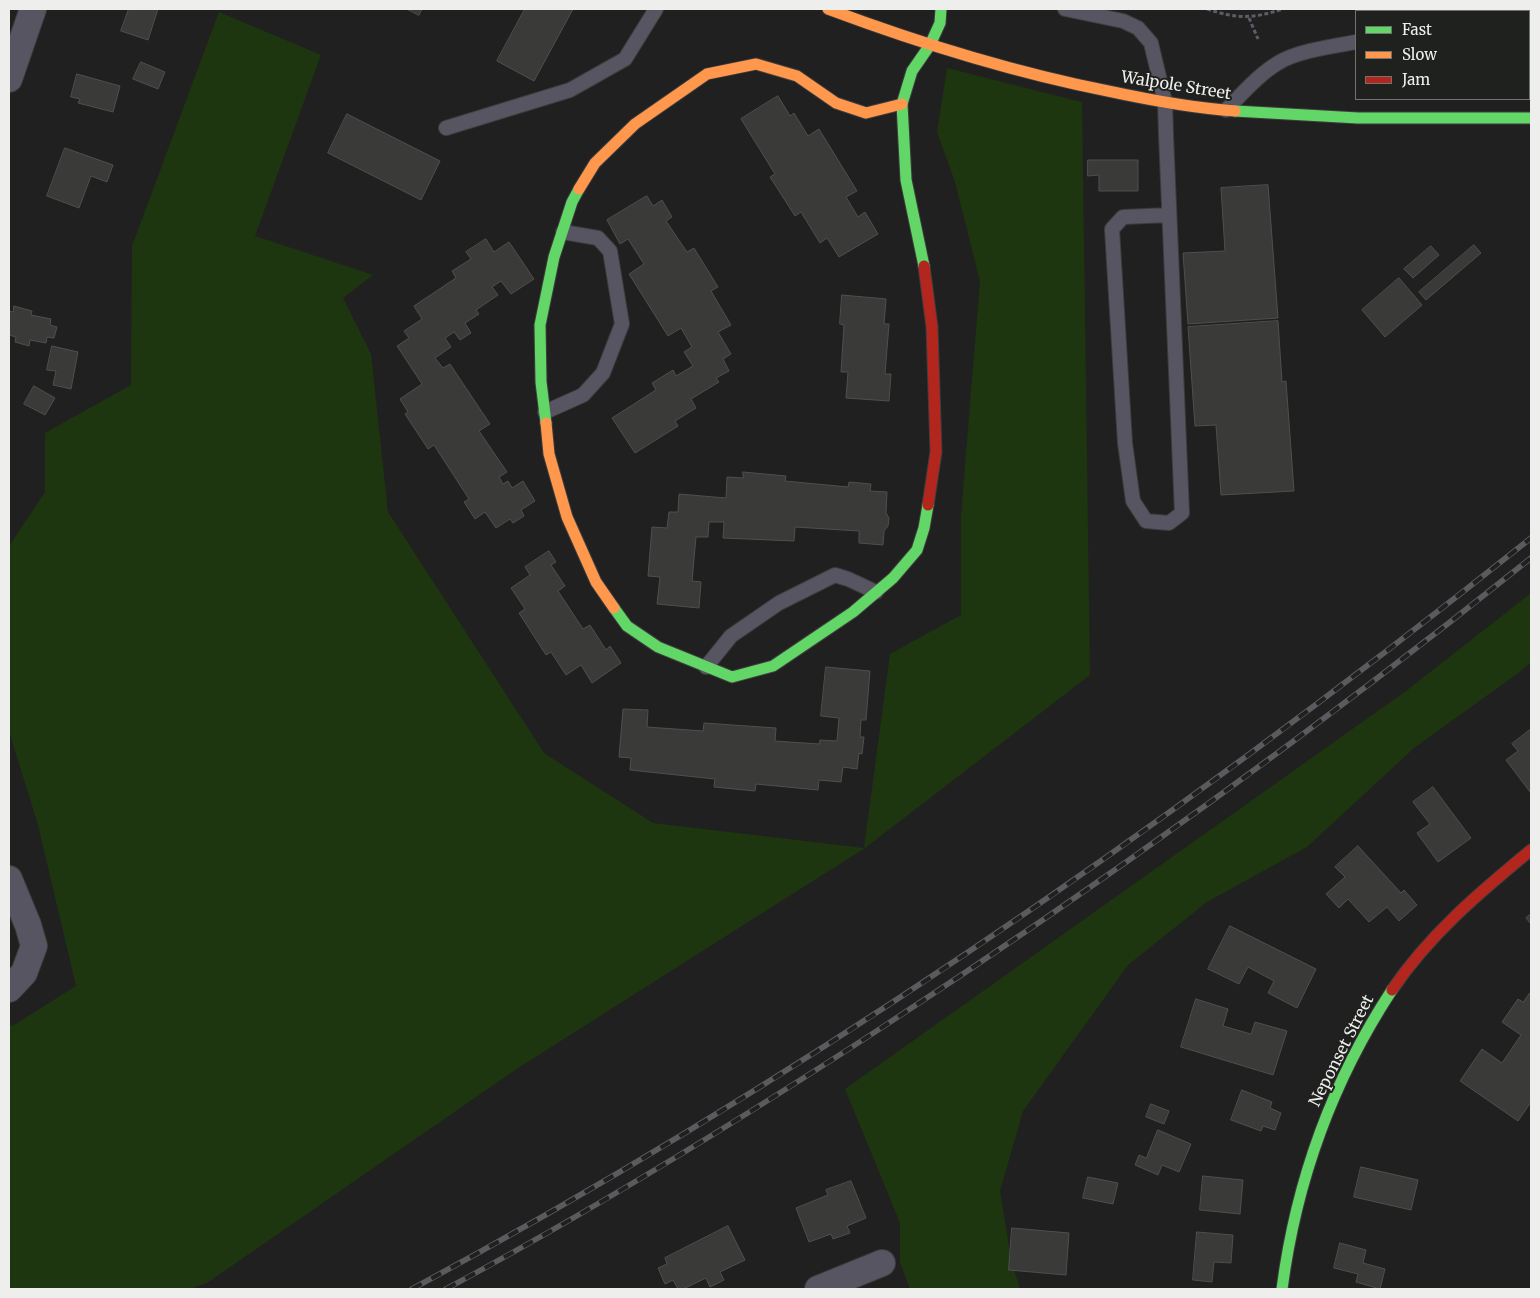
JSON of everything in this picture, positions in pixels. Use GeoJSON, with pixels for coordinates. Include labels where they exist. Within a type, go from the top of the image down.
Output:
{"type":"FeatureCollection","features":[{"type":"Feature","properties":{"kind":"street"},"geometry":{"type":"LineString","coordinates":[[9,79],[33,9]]}},
{"type":"Feature","properties":{"kind":"street","name":"Walpole Street"},"geometry":{"type":"LineString","coordinates":[[828,9],[930,46],[1073,85],[1182,106],[1284,116],[1384,119],[1531,118]]}},
{"type":"Feature","properties":{"kind":"street"},"geometry":{"type":"LineString","coordinates":[[902,104],[866,113],[836,103],[797,76],[756,64],[707,74],[635,124],[595,163],[572,202],[554,257],[540,325],[541,382],[549,454],[567,517],[596,582],[627,626],[658,647],[732,677],[773,666],[853,612],[893,578],[916,550],[924,528],[936,452],[932,327],[922,253],[906,180],[902,104],[912,71],[930,46],[940,24],[941,9]]}},
{"type":"Feature","properties":{"kind":"street","name":"Neponset Street"},"geometry":{"type":"LineString","coordinates":[[1282,1289],[1284,1269],[1301,1192],[1321,1130],[1349,1065],[1380,1006],[1412,962],[1460,912],[1494,880],[1531,850]]}},
{"type":"Feature","properties":{"kind":"street"},"geometry":{"type":"LineString","coordinates":[[9,879],[28,925],[34,946],[24,972],[9,989]]}},
{"type":"Feature","properties":{"kind":"street"},"geometry":{"type":"LineString","coordinates":[[818,1289],[882,1263]]}},
{"type":"Feature","properties":{"kind":"lane"},"geometry":{"type":"LineString","coordinates":[[446,128],[570,90],[625,59],[656,9]]}},
{"type":"Feature","properties":{"kind":"lane"},"geometry":{"type":"LineString","coordinates":[[1065,9],[1123,22],[1138,28],[1151,43],[1165,102],[1170,215],[1182,513],[1169,523],[1146,521],[1133,502],[1125,443],[1112,229],[1123,217],[1170,215]]}},
{"type":"Feature","properties":{"kind":"lane"},"geometry":{"type":"LineString","coordinates":[[1226,110],[1278,62],[1310,51],[1355,42]]}},
{"type":"Feature","properties":{"kind":"lane"},"geometry":{"type":"LineString","coordinates":[[545,412],[583,395],[603,373],[622,324],[610,251],[598,238],[563,232]]}},
{"type":"Feature","properties":{"kind":"lane"},"geometry":{"type":"LineString","coordinates":[[706,666],[731,636],[779,603],[835,575],[876,592]]}},
{"type":"Feature","properties":{"kind":"path"},"geometry":{"type":"LineString","coordinates":[[1207,9],[1249,18],[1282,9]]}},
{"type":"Feature","properties":{"kind":"path"},"geometry":{"type":"LineString","coordinates":[[1249,18],[1258,39]]}},
{"type":"Feature","properties":{"kind":"green space"},"geometry":{"type":"Polygon","coordinates":[[[219,12],[321,55],[255,236],[373,275],[343,298],[371,354],[388,512],[544,753],[653,823],[864,848],[890,654],[961,615],[961,516],[980,281],[955,182],[937,132],[947,68],[1082,102],[1090,675],[865,848],[518,1068],[207,1283],[189,1289],[9,1289],[9,1026],[14,1025],[76,986],[38,825],[9,731],[9,546],[45,492],[45,433],[131,385],[132,246],[219,12]]]}},
{"type":"Feature","properties":{"kind":"green space"},"geometry":{"type":"Polygon","coordinates":[[[1531,593],[1531,662],[1414,748],[1307,847],[1207,902],[1128,965],[1023,1111],[1000,1191],[1011,1259],[1020,1289],[910,1289],[900,1262],[900,1223],[845,1089],[1406,691],[1531,593]]]}},
{"type":"Feature","properties":{"kind":"building"},"geometry":{"type":"Polygon","coordinates":[[[129,9],[158,9],[148,40],[121,31],[129,9]]]}},
{"type":"Feature","properties":{"kind":"building"},"geometry":{"type":"Polygon","coordinates":[[[407,9],[422,9],[419,15],[407,9]]]}},
{"type":"Feature","properties":{"kind":"building"},"geometry":{"type":"Polygon","coordinates":[[[525,9],[573,9],[534,81],[497,61],[525,9]]]}},
{"type":"Feature","properties":{"kind":"building"},"geometry":{"type":"Polygon","coordinates":[[[141,62],[165,72],[158,89],[133,79],[141,62]]]}},
{"type":"Feature","properties":{"kind":"building"},"geometry":{"type":"Polygon","coordinates":[[[77,74],[120,86],[113,112],[78,103],[80,99],[71,97],[77,74]]]}},
{"type":"Feature","properties":{"kind":"building"},"geometry":{"type":"Polygon","coordinates":[[[778,96],[790,116],[794,113],[808,136],[819,129],[857,191],[846,197],[858,217],[865,212],[878,234],[839,257],[827,238],[820,243],[801,212],[795,216],[770,177],[775,174],[741,119],[778,96]]]}},
{"type":"Feature","properties":{"kind":"building"},"geometry":{"type":"Polygon","coordinates":[[[347,114],[440,161],[421,200],[328,153],[347,114]]]}},
{"type":"Feature","properties":{"kind":"building"},"geometry":{"type":"Polygon","coordinates":[[[65,148],[113,165],[107,182],[91,176],[79,208],[47,196],[65,148]]]}},
{"type":"Feature","properties":{"kind":"building"},"geometry":{"type":"Polygon","coordinates":[[[1088,160],[1138,160],[1138,191],[1099,191],[1099,175],[1088,176],[1088,160]]]}},
{"type":"Feature","properties":{"kind":"building"},"geometry":{"type":"Polygon","coordinates":[[[1268,185],[1278,318],[1188,324],[1183,253],[1225,251],[1221,188],[1268,185]]]}},
{"type":"Feature","properties":{"kind":"building"},"geometry":{"type":"Polygon","coordinates":[[[647,196],[653,206],[662,200],[672,217],[666,221],[687,252],[694,248],[718,287],[711,291],[731,325],[718,332],[731,354],[723,359],[729,371],[716,378],[719,382],[691,399],[696,408],[675,421],[678,426],[635,453],[612,418],[656,390],[652,383],[673,370],[676,376],[693,366],[684,352],[692,347],[681,328],[668,336],[629,274],[644,264],[628,239],[620,244],[607,220],[647,196]]]}},
{"type":"Feature","properties":{"kind":"building"},"geometry":{"type":"Polygon","coordinates":[[[486,239],[494,252],[509,242],[534,279],[511,294],[501,281],[492,287],[498,295],[476,310],[479,314],[465,323],[471,333],[460,340],[454,332],[445,338],[451,347],[435,358],[443,368],[450,364],[490,424],[479,431],[507,472],[499,477],[503,484],[508,481],[512,488],[523,481],[535,501],[521,510],[524,516],[513,523],[510,519],[496,528],[485,512],[475,519],[464,502],[469,499],[434,445],[428,449],[405,414],[408,412],[400,399],[422,384],[397,346],[409,338],[404,331],[422,319],[414,306],[456,278],[452,271],[471,259],[466,252],[486,239]]]}},
{"type":"Feature","properties":{"kind":"building"},"geometry":{"type":"Polygon","coordinates":[[[1474,245],[1481,253],[1426,300],[1419,292],[1474,245]]]}},
{"type":"Feature","properties":{"kind":"building"},"geometry":{"type":"Polygon","coordinates":[[[1431,246],[1439,255],[1413,278],[1404,269],[1431,246]]]}},
{"type":"Feature","properties":{"kind":"building"},"geometry":{"type":"Polygon","coordinates":[[[1399,278],[1422,305],[1385,337],[1362,310],[1399,278]]]}},
{"type":"Feature","properties":{"kind":"building"},"geometry":{"type":"Polygon","coordinates":[[[842,295],[886,299],[884,324],[889,324],[885,374],[891,374],[889,401],[846,398],[848,372],[841,372],[844,325],[840,324],[842,295]]]}},
{"type":"Feature","properties":{"kind":"building"},"geometry":{"type":"Polygon","coordinates":[[[14,306],[32,311],[31,315],[51,319],[50,325],[57,327],[54,338],[47,337],[46,343],[30,340],[29,346],[15,342],[16,337],[9,335],[9,311],[13,312],[14,306]]]}},
{"type":"Feature","properties":{"kind":"building"},"geometry":{"type":"Polygon","coordinates":[[[1278,321],[1282,382],[1286,381],[1294,491],[1221,495],[1216,425],[1195,426],[1188,327],[1278,321]]]}},
{"type":"Feature","properties":{"kind":"building"},"geometry":{"type":"Polygon","coordinates":[[[52,346],[78,352],[71,389],[53,385],[56,371],[47,370],[52,346]]]}},
{"type":"Feature","properties":{"kind":"building"},"geometry":{"type":"Polygon","coordinates":[[[34,386],[55,398],[45,415],[24,404],[34,386]]]}},
{"type":"Feature","properties":{"kind":"building"},"geometry":{"type":"Polygon","coordinates":[[[743,472],[786,476],[785,481],[848,487],[849,482],[871,484],[870,491],[887,492],[886,513],[889,518],[888,526],[884,531],[883,545],[859,543],[859,531],[795,527],[794,541],[723,538],[724,522],[709,522],[708,537],[696,537],[692,581],[701,582],[699,608],[657,604],[660,577],[648,576],[652,527],[667,528],[669,512],[678,512],[679,494],[726,498],[727,477],[743,478],[743,472]]]}},
{"type":"Feature","properties":{"kind":"building"},"geometry":{"type":"Polygon","coordinates":[[[549,551],[556,562],[551,565],[565,586],[558,591],[583,629],[590,625],[606,650],[610,646],[621,663],[592,683],[581,665],[566,675],[551,652],[546,655],[519,613],[525,609],[511,588],[530,575],[525,567],[549,551]]]}},
{"type":"Feature","properties":{"kind":"building"},"geometry":{"type":"Polygon","coordinates":[[[826,667],[870,671],[866,720],[861,720],[860,737],[864,737],[862,754],[859,753],[857,769],[843,767],[841,782],[819,780],[818,790],[756,784],[755,791],[714,787],[715,779],[630,770],[631,758],[619,757],[623,709],[648,710],[647,727],[703,731],[704,723],[776,728],[775,741],[819,744],[820,740],[837,741],[839,718],[821,716],[826,667]]]}},
{"type":"Feature","properties":{"kind":"building"},"geometry":{"type":"Polygon","coordinates":[[[1531,729],[1530,792],[1506,760],[1518,751],[1512,744],[1531,729]]]}},
{"type":"Feature","properties":{"kind":"building"},"geometry":{"type":"Polygon","coordinates":[[[1433,787],[1471,838],[1438,862],[1417,833],[1430,824],[1413,802],[1433,787]]]}},
{"type":"Feature","properties":{"kind":"building"},"geometry":{"type":"Polygon","coordinates":[[[1358,846],[1401,893],[1404,890],[1417,905],[1399,921],[1387,907],[1369,922],[1348,899],[1339,908],[1326,894],[1345,877],[1335,867],[1358,846]]]}},
{"type":"Feature","properties":{"kind":"building"},"geometry":{"type":"Polygon","coordinates":[[[1531,914],[1531,924],[1526,918],[1531,914]]]}},
{"type":"Feature","properties":{"kind":"building"},"geometry":{"type":"Polygon","coordinates":[[[1230,926],[1316,969],[1297,1008],[1268,993],[1274,981],[1248,967],[1239,984],[1208,969],[1230,926]]]}},
{"type":"Feature","properties":{"kind":"building"},"geometry":{"type":"Polygon","coordinates":[[[1530,993],[1531,1102],[1518,1121],[1460,1081],[1482,1049],[1502,1063],[1521,1035],[1502,1022],[1518,999],[1523,1002],[1530,993]]]}},
{"type":"Feature","properties":{"kind":"building"},"geometry":{"type":"Polygon","coordinates":[[[1196,999],[1228,1009],[1223,1026],[1251,1034],[1255,1022],[1287,1031],[1273,1075],[1181,1047],[1196,999]]]}},
{"type":"Feature","properties":{"kind":"building"},"geometry":{"type":"Polygon","coordinates":[[[1242,1090],[1272,1102],[1270,1108],[1281,1113],[1275,1130],[1263,1126],[1261,1131],[1231,1120],[1242,1090]]]}},
{"type":"Feature","properties":{"kind":"building"},"geometry":{"type":"Polygon","coordinates":[[[1151,1104],[1169,1111],[1164,1124],[1146,1117],[1151,1104]]]}},
{"type":"Feature","properties":{"kind":"building"},"geometry":{"type":"Polygon","coordinates":[[[1158,1130],[1191,1144],[1179,1172],[1162,1165],[1158,1175],[1135,1165],[1139,1155],[1146,1158],[1158,1130]]]}},
{"type":"Feature","properties":{"kind":"building"},"geometry":{"type":"Polygon","coordinates":[[[1361,1167],[1418,1180],[1411,1210],[1354,1197],[1361,1167]]]}},
{"type":"Feature","properties":{"kind":"building"},"geometry":{"type":"Polygon","coordinates":[[[1203,1176],[1243,1180],[1240,1214],[1200,1210],[1203,1176]]]}},
{"type":"Feature","properties":{"kind":"building"},"geometry":{"type":"Polygon","coordinates":[[[1088,1177],[1118,1183],[1113,1204],[1083,1198],[1088,1177]]]}},
{"type":"Feature","properties":{"kind":"building"},"geometry":{"type":"Polygon","coordinates":[[[851,1181],[866,1218],[847,1226],[850,1233],[833,1239],[831,1234],[809,1242],[796,1208],[828,1195],[826,1190],[851,1181]]]}},
{"type":"Feature","properties":{"kind":"building"},"geometry":{"type":"Polygon","coordinates":[[[728,1226],[745,1260],[720,1272],[724,1280],[710,1287],[706,1278],[683,1289],[678,1289],[673,1280],[665,1284],[658,1268],[667,1264],[665,1258],[728,1226]]]}},
{"type":"Feature","properties":{"kind":"building"},"geometry":{"type":"Polygon","coordinates":[[[1012,1228],[1069,1233],[1066,1275],[1009,1270],[1012,1228]]]}},
{"type":"Feature","properties":{"kind":"building"},"geometry":{"type":"Polygon","coordinates":[[[1197,1232],[1233,1235],[1231,1263],[1214,1262],[1212,1282],[1193,1280],[1197,1232]]]}},
{"type":"Feature","properties":{"kind":"building"},"geometry":{"type":"Polygon","coordinates":[[[1340,1243],[1366,1250],[1363,1263],[1385,1269],[1380,1289],[1356,1282],[1358,1274],[1334,1268],[1340,1243]]]}},
{"type":"Feature","properties":{"kind":"railway"},"geometry":{"type":"LineString","coordinates":[[412,1289],[559,1207],[705,1121],[848,1032],[988,939],[1127,843],[1264,744],[1531,538]]}},
{"type":"Feature","properties":{"kind":"railway"},"geometry":{"type":"LineString","coordinates":[[446,1289],[663,1165],[875,1032],[1043,920],[1209,803],[1371,683],[1531,558]]}},
{"type":"Feature","properties":{"kind":"traffic: fast"},"geometry":{"type":"LineString","coordinates":[[924,266],[906,180],[902,104],[912,71],[930,45],[940,23],[941,9]]}},
{"type":"Feature","properties":{"kind":"traffic: fast"},"geometry":{"type":"LineString","coordinates":[[1235,111],[1358,118],[1531,118]]}},
{"type":"Feature","properties":{"kind":"traffic: fast"},"geometry":{"type":"LineString","coordinates":[[546,423],[541,382],[540,325],[554,257],[572,202],[579,189]]}},
{"type":"Feature","properties":{"kind":"traffic: fast"},"geometry":{"type":"LineString","coordinates":[[614,608],[627,626],[658,647],[732,677],[773,666],[853,612],[893,578],[917,550],[924,528],[928,505]]}},
{"type":"Feature","properties":{"kind":"traffic: fast"},"geometry":{"type":"LineString","coordinates":[[1282,1289],[1288,1249],[1297,1210],[1307,1171],[1320,1133],[1352,1060],[1392,990]]}},
{"type":"Feature","properties":{"kind":"traffic: slow"},"geometry":{"type":"LineString","coordinates":[[828,9],[931,45],[1001,66],[1155,100],[1235,111]]}},
{"type":"Feature","properties":{"kind":"traffic: slow"},"geometry":{"type":"LineString","coordinates":[[579,189],[595,163],[635,124],[707,74],[756,64],[797,76],[836,103],[866,113],[902,104]]}},
{"type":"Feature","properties":{"kind":"traffic: slow"},"geometry":{"type":"LineString","coordinates":[[546,423],[549,454],[567,517],[596,582],[614,608]]}},
{"type":"Feature","properties":{"kind":"traffic: jam"},"geometry":{"type":"LineString","coordinates":[[924,266],[932,327],[936,452],[928,505]]}},
{"type":"Feature","properties":{"kind":"traffic: jam"},"geometry":{"type":"LineString","coordinates":[[1392,990],[1422,951],[1456,915],[1531,850]]}}]}
